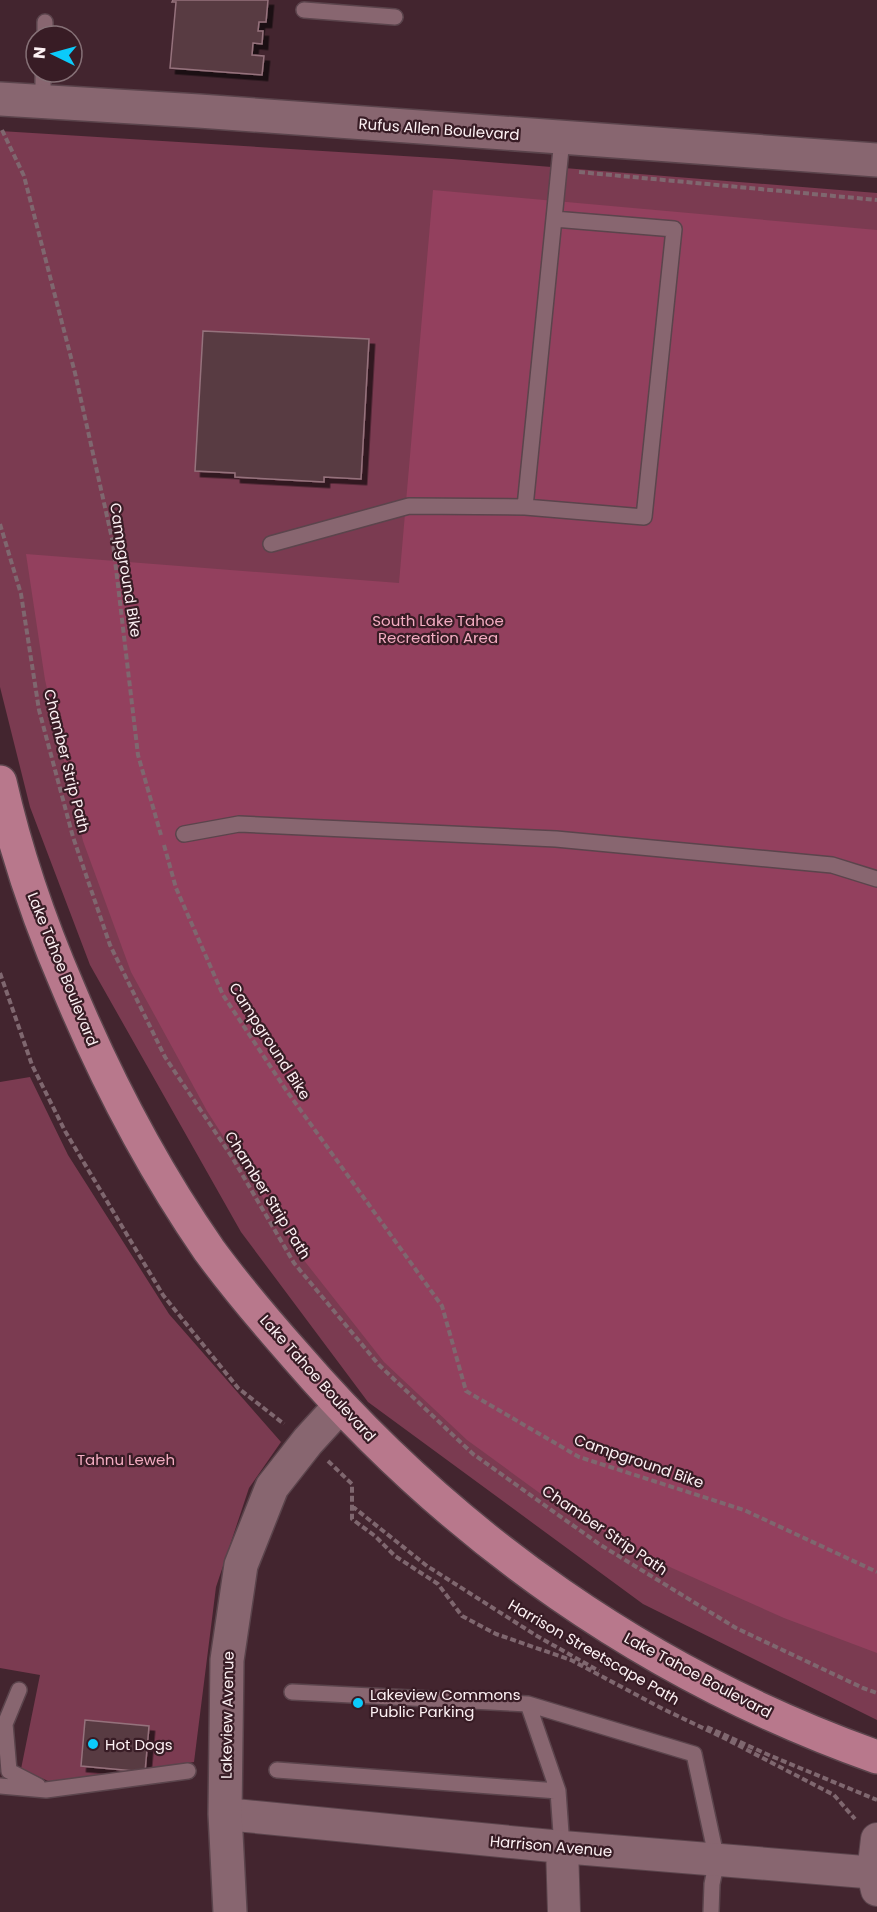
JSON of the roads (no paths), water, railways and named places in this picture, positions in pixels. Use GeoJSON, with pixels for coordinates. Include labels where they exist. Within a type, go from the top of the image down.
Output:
{"type":"FeatureCollection","features":[{"type":"Feature","properties":{"kind":"highway","name":"Lake Tahoe Boulevard"},"geometry":{"type":"LineString","coordinates":[[0,782],[19,854],[56,960],[96,1053],[126,1113],[153,1161],[210,1251],[277,1335],[340,1406],[385,1452],[453,1514],[570,1602],[656,1655],[734,1696],[820,1736],[877,1757]]}},
{"type":"Feature","properties":{"kind":"street","name":"Rufus Allen Boulevard"},"geometry":{"type":"LineString","coordinates":[[0,99],[43,87],[199,111],[877,160]]}},
{"type":"Feature","properties":{"kind":"street","name":"Lakeview Avenue"},"geometry":{"type":"LineString","coordinates":[[230,1912],[225,1814],[227,1660],[241,1565],[272,1487],[308,1441],[340,1406]]}},
{"type":"Feature","properties":{"kind":"street","name":"Harrison Avenue"},"geometry":{"type":"LineString","coordinates":[[225,1814],[562,1847],[715,1872],[876,1879]]}},
{"type":"Feature","properties":{"kind":"street"},"geometry":{"type":"LineString","coordinates":[[876,1879],[877,1839]]}},
{"type":"Feature","properties":{"kind":"street"},"geometry":{"type":"LineString","coordinates":[[562,1847],[564,1912]]}},
{"type":"Feature","properties":{"kind":"lane"},"geometry":{"type":"LineString","coordinates":[[304,9],[395,17]]}},
{"type":"Feature","properties":{"kind":"lane"},"geometry":{"type":"LineString","coordinates":[[525,507],[562,139]]}},
{"type":"Feature","properties":{"kind":"lane"},"geometry":{"type":"LineString","coordinates":[[271,543],[409,506],[525,507],[644,517],[674,229],[554,219]]}},
{"type":"Feature","properties":{"kind":"lane"},"geometry":{"type":"LineString","coordinates":[[184,834],[239,824],[556,838],[832,865],[877,879]]}},
{"type":"Feature","properties":{"kind":"lane"},"geometry":{"type":"LineString","coordinates":[[19,1690],[5,1724],[9,1771],[46,1790]]}},
{"type":"Feature","properties":{"kind":"lane"},"geometry":{"type":"LineString","coordinates":[[292,1692],[528,1704],[694,1754],[715,1872],[711,1912]]}},
{"type":"Feature","properties":{"kind":"lane"},"geometry":{"type":"LineString","coordinates":[[528,1704],[558,1791],[562,1847]]}},
{"type":"Feature","properties":{"kind":"lane"},"geometry":{"type":"LineString","coordinates":[[277,1770],[558,1791]]}},
{"type":"Feature","properties":{"kind":"lane"},"geometry":{"type":"LineString","coordinates":[[0,1786],[46,1790],[188,1771]]}},
{"type":"Feature","properties":{"kind":"place","name":"Lakeview Commons Public Parking"},"geometry":{"type":"Point","coordinates":[358,1703]}},
{"type":"Feature","properties":{"kind":"place","name":"Hot Dogs"},"geometry":{"type":"Point","coordinates":[93,1744]}},
{"type":"Feature","properties":{"kind":"park label","name":"South Lake Tahoe Recreation Area"},"geometry":{"type":"Point","coordinates":[438,628]}},
{"type":"Feature","properties":{"kind":"park label","name":"Tahnu Leweh"},"geometry":{"type":"Point","coordinates":[126,1459]}}]}
